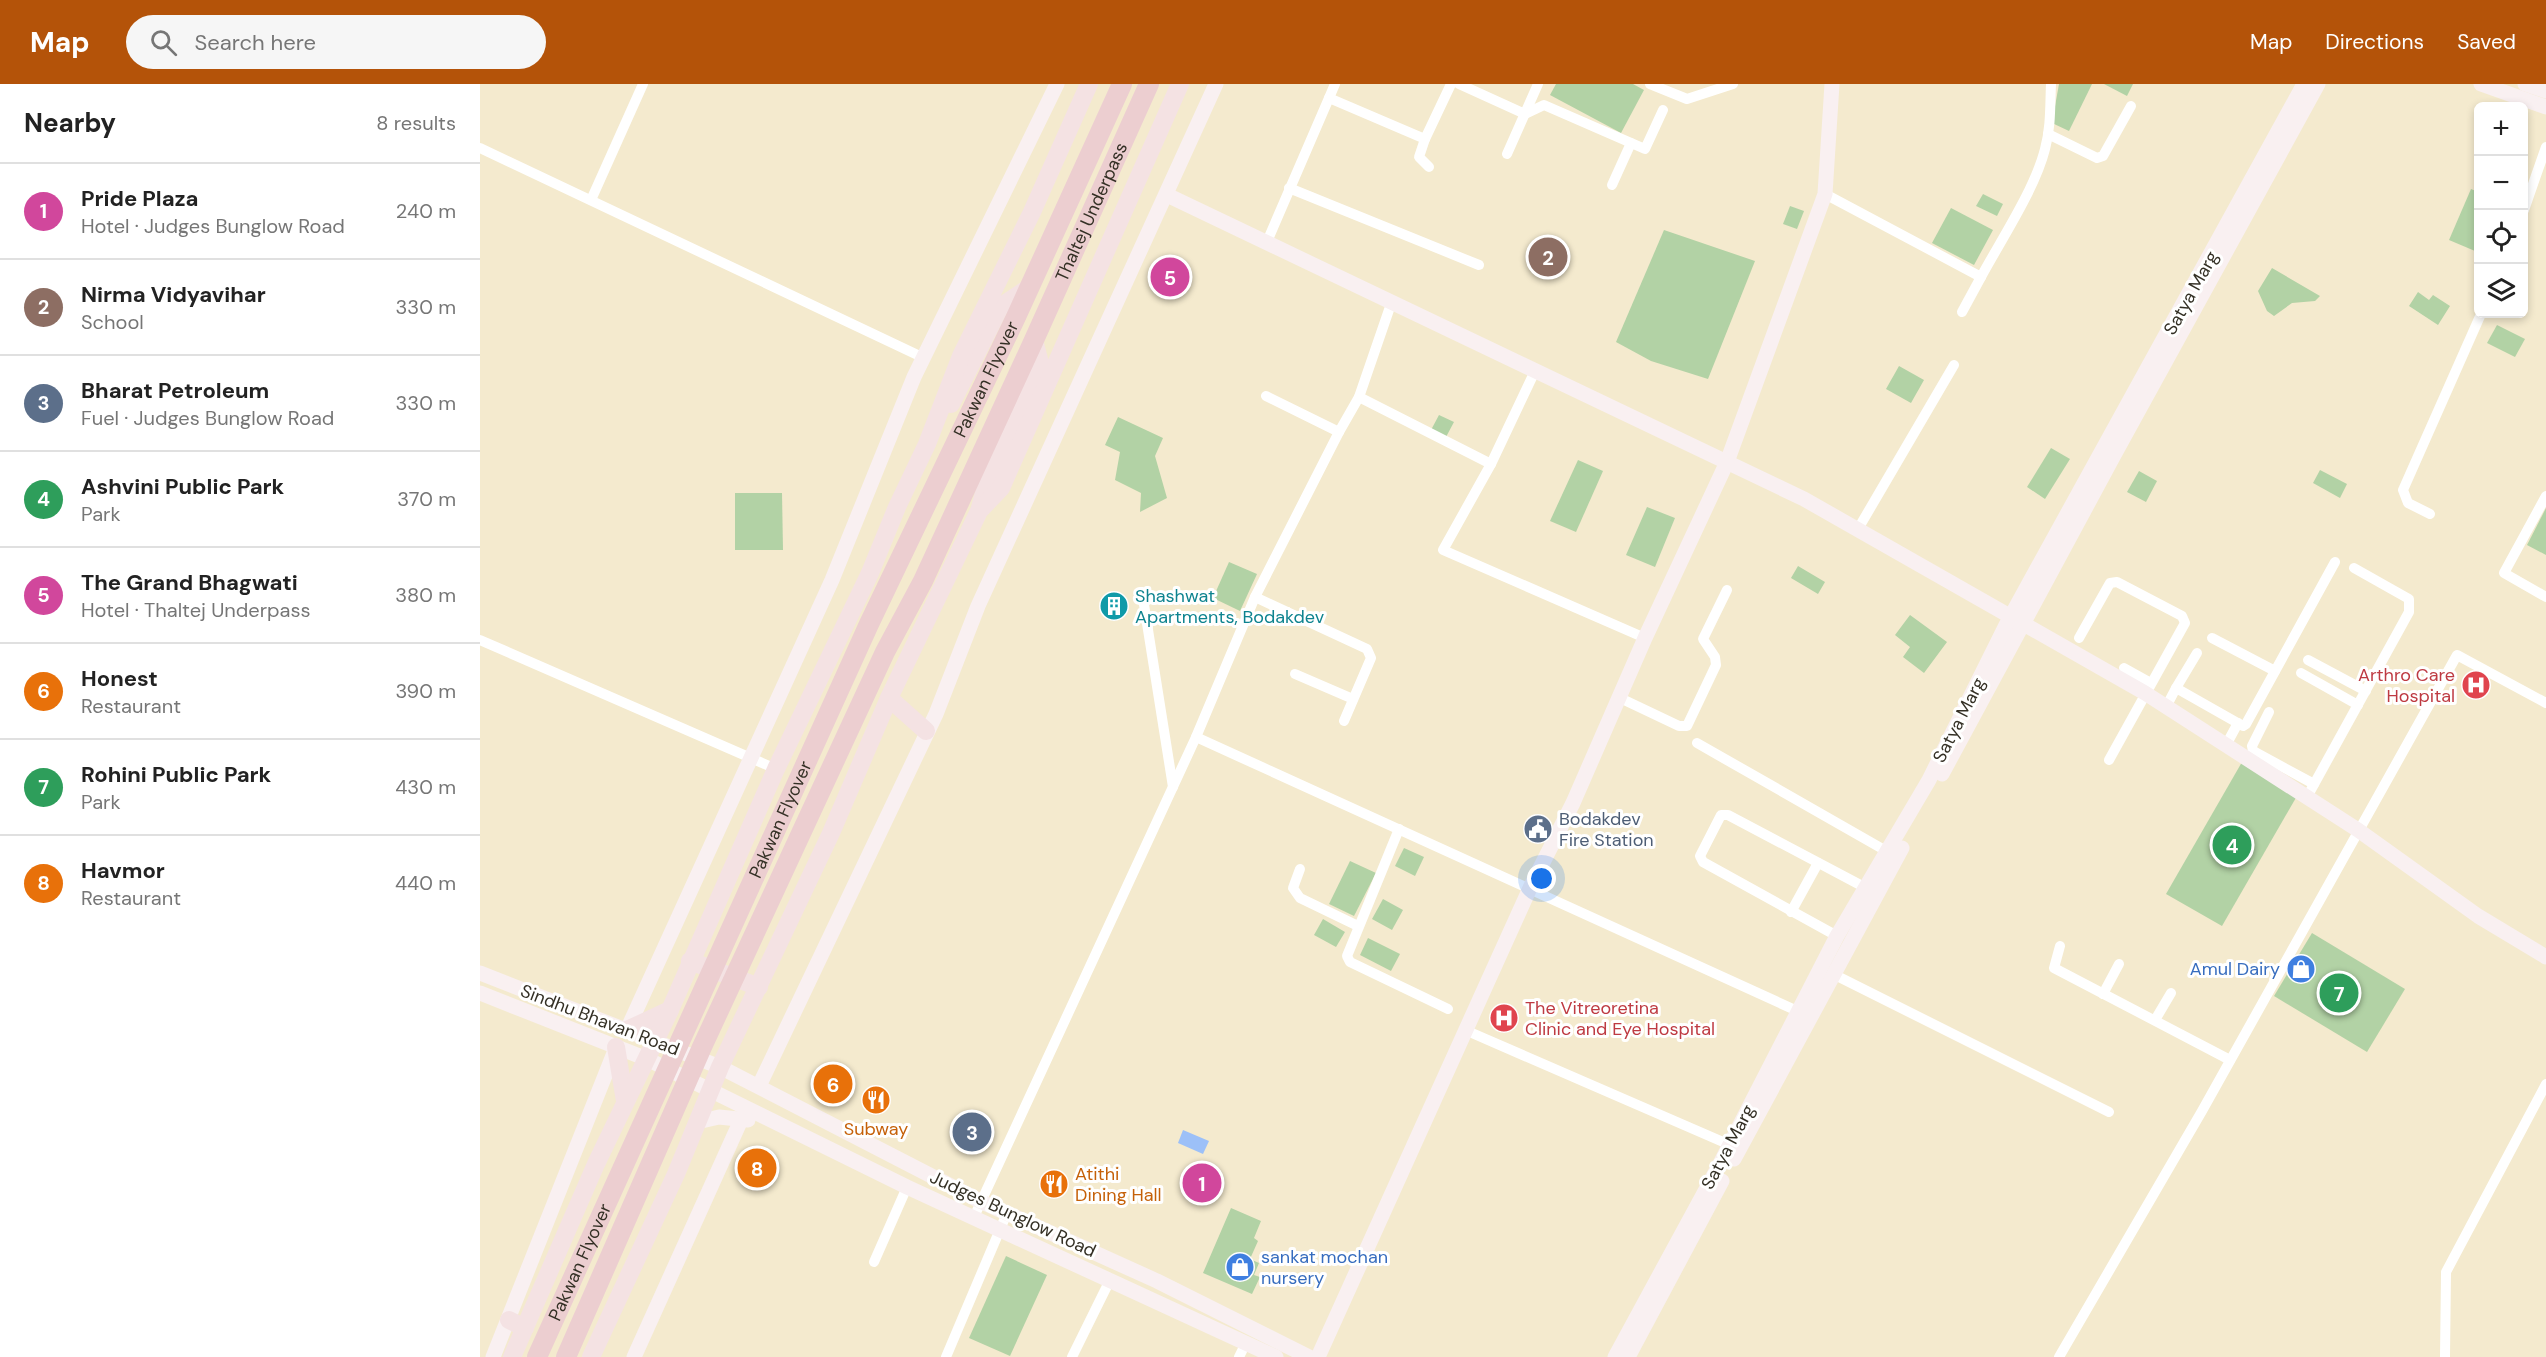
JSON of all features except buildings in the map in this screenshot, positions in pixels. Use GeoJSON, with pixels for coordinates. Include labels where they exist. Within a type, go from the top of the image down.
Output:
{"type":"FeatureCollection","features":[{"type":"Feature","properties":{"kind":"highway","name":"Thaltej Underpass"},"geometry":{"type":"LineString","coordinates":[[1030,287],[1122,84]]}},
{"type":"Feature","properties":{"kind":"highway","name":"Thaltej Underpass"},"geometry":{"type":"LineString","coordinates":[[1034,340],[1149,84]]}},
{"type":"Feature","properties":{"kind":"highway","name":"Pakwan Flyover"},"geometry":{"type":"LineString","coordinates":[[537,1357],[869,624],[1030,287]]}},
{"type":"Feature","properties":{"kind":"highway","name":"Pakwan Flyover"},"geometry":{"type":"LineString","coordinates":[[566,1357],[712,1026],[1034,340]]}},
{"type":"Feature","properties":{"kind":"main road"},"geometry":{"type":"LineString","coordinates":[[512,1357],[517,1324],[670,1010],[776,769],[870,573],[930,436],[961,356],[1032,212],[1089,84]]}},
{"type":"Feature","properties":{"kind":"main road"},"geometry":{"type":"LineString","coordinates":[[979,511],[1002,488],[1180,84]]}},
{"type":"Feature","properties":{"kind":"main road"},"geometry":{"type":"LineString","coordinates":[[930,436],[961,391],[1000,307],[1030,287]]}},
{"type":"Feature","properties":{"kind":"main road"},"geometry":{"type":"LineString","coordinates":[[591,1357],[635,1266],[720,1067],[831,833],[889,698],[979,511],[987,481],[1029,394],[1040,363],[1034,340]]}},
{"type":"Feature","properties":{"kind":"main road"},"geometry":{"type":"LineString","coordinates":[[889,698],[926,731]]}},
{"type":"Feature","properties":{"kind":"main road"},"geometry":{"type":"LineString","coordinates":[[690,961],[759,987]]}},
{"type":"Feature","properties":{"kind":"main road"},"geometry":{"type":"LineString","coordinates":[[627,1030],[670,1010]]}},
{"type":"Feature","properties":{"kind":"main road"},"geometry":{"type":"LineString","coordinates":[[616,1047],[626,1101]]}},
{"type":"Feature","properties":{"kind":"street"},"geometry":{"type":"LineString","coordinates":[[591,200],[643,84]]}},
{"type":"Feature","properties":{"kind":"street"},"geometry":{"type":"LineString","coordinates":[[627,1030],[749,757],[840,562],[924,358],[1057,84]]}},
{"type":"Feature","properties":{"kind":"street"},"geometry":{"type":"LineString","coordinates":[[759,1086],[936,714],[978,606],[1216,84]]}},
{"type":"Feature","properties":{"kind":"street"},"geometry":{"type":"LineString","coordinates":[[1266,244],[1335,84]]}},
{"type":"Feature","properties":{"kind":"street"},"geometry":{"type":"LineString","coordinates":[[1429,167],[1419,157],[1451,84]]}},
{"type":"Feature","properties":{"kind":"street"},"geometry":{"type":"LineString","coordinates":[[1459,84],[1525,114],[1544,105],[1645,149],[1663,111]]}},
{"type":"Feature","properties":{"kind":"street"},"geometry":{"type":"LineString","coordinates":[[1507,154],[1538,84]]}},
{"type":"Feature","properties":{"kind":"street"},"geometry":{"type":"LineString","coordinates":[[1650,84],[1687,99],[1733,84]]}},
{"type":"Feature","properties":{"kind":"street"},"geometry":{"type":"LineString","coordinates":[[1318,1357],[1530,888],[1574,804],[1645,638],[1727,462],[1825,194],[1832,84]]}},
{"type":"Feature","properties":{"kind":"street"},"geometry":{"type":"LineString","coordinates":[[1962,312],[2024,198],[2045,151],[2050,84]]}},
{"type":"Feature","properties":{"kind":"street","name":"Satya Marg"},"geometry":{"type":"LineString","coordinates":[[1628,1357],[1730,1145],[1804,1014],[1833,974],[2018,619],[2304,84]]}},
{"type":"Feature","properties":{"kind":"street","name":"Satya Marg"},"geometry":{"type":"LineString","coordinates":[[1615,1357],[1673,1261],[1804,1014],[1837,936],[1929,780],[2318,84]]}},
{"type":"Feature","properties":{"kind":"street"},"geometry":{"type":"LineString","coordinates":[[2481,84],[2546,107]]}},
{"type":"Feature","properties":{"kind":"street"},"geometry":{"type":"LineString","coordinates":[[2525,84],[2546,91]]}},
{"type":"Feature","properties":{"kind":"street"},"geometry":{"type":"LineString","coordinates":[[1329,98],[1425,139]]}},
{"type":"Feature","properties":{"kind":"street"},"geometry":{"type":"LineString","coordinates":[[2048,134],[2097,158],[2103,156],[2131,106]]}},
{"type":"Feature","properties":{"kind":"street"},"geometry":{"type":"LineString","coordinates":[[1612,185],[1630,142]]}},
{"type":"Feature","properties":{"kind":"street"},"geometry":{"type":"LineString","coordinates":[[2528,196],[2546,147]]}},
{"type":"Feature","properties":{"kind":"street"},"geometry":{"type":"LineString","coordinates":[[480,148],[924,358]]}},
{"type":"Feature","properties":{"kind":"street"},"geometry":{"type":"LineString","coordinates":[[1289,188],[1479,265]]}},
{"type":"Feature","properties":{"kind":"street"},"geometry":{"type":"LineString","coordinates":[[1825,194],[1981,277]]}},
{"type":"Feature","properties":{"kind":"street"},"geometry":{"type":"LineString","coordinates":[[1167,195],[1390,304],[1727,462],[1858,529],[2018,619],[2148,688]]}},
{"type":"Feature","properties":{"kind":"street"},"geometry":{"type":"LineString","coordinates":[[974,1217],[1196,737],[1256,597],[1339,432],[1359,398],[1390,304]]}},
{"type":"Feature","properties":{"kind":"street"},"geometry":{"type":"LineString","coordinates":[[2430,514],[2408,503],[2403,490],[2479,318]]}},
{"type":"Feature","properties":{"kind":"street"},"geometry":{"type":"LineString","coordinates":[[1858,529],[1954,365]]}},
{"type":"Feature","properties":{"kind":"street"},"geometry":{"type":"LineString","coordinates":[[1535,371],[1491,465],[1443,550],[1645,638]]}},
{"type":"Feature","properties":{"kind":"street"},"geometry":{"type":"LineString","coordinates":[[1266,396],[1339,432]]}},
{"type":"Feature","properties":{"kind":"street"},"geometry":{"type":"LineString","coordinates":[[1359,398],[1491,465]]}},
{"type":"Feature","properties":{"kind":"street"},"geometry":{"type":"LineString","coordinates":[[2546,496],[2504,573],[2546,597]]}},
{"type":"Feature","properties":{"kind":"street"},"geometry":{"type":"LineString","coordinates":[[2176,688],[2238,723],[2246,724],[2335,562]]}},
{"type":"Feature","properties":{"kind":"street"},"geometry":{"type":"LineString","coordinates":[[2311,790],[2409,612],[2409,599],[2354,568]]}},
{"type":"Feature","properties":{"kind":"street"},"geometry":{"type":"LineString","coordinates":[[2079,638],[2110,583],[2117,582],[2182,616],[2185,622],[2109,760]]}},
{"type":"Feature","properties":{"kind":"street"},"geometry":{"type":"LineString","coordinates":[[1620,698],[1679,726],[1687,726],[1716,665],[1703,639],[1727,590]]}},
{"type":"Feature","properties":{"kind":"street"},"geometry":{"type":"LineString","coordinates":[[1142,592],[1173,787]]}},
{"type":"Feature","properties":{"kind":"street"},"geometry":{"type":"LineString","coordinates":[[1256,597],[1367,649],[1371,658],[1344,721]]}},
{"type":"Feature","properties":{"kind":"street"},"geometry":{"type":"LineString","coordinates":[[2212,638],[2275,671]]}},
{"type":"Feature","properties":{"kind":"street"},"geometry":{"type":"LineString","coordinates":[[480,640],[776,769]]}},
{"type":"Feature","properties":{"kind":"street"},"geometry":{"type":"LineString","coordinates":[[2166,707],[2197,653]]}},
{"type":"Feature","properties":{"kind":"street"},"geometry":{"type":"LineString","coordinates":[[2059,1357],[2230,1060],[2457,655],[2546,703]]}},
{"type":"Feature","properties":{"kind":"street"},"geometry":{"type":"LineString","coordinates":[[2308,660],[2366,692]]}},
{"type":"Feature","properties":{"kind":"street"},"geometry":{"type":"LineString","coordinates":[[2124,668],[2166,707],[2226,745],[2311,790],[2358,830],[2478,916],[2546,957]]}},
{"type":"Feature","properties":{"kind":"street"},"geometry":{"type":"LineString","coordinates":[[2301,673],[2358,705]]}},
{"type":"Feature","properties":{"kind":"street"},"geometry":{"type":"LineString","coordinates":[[1295,674],[1353,699]]}},
{"type":"Feature","properties":{"kind":"street"},"geometry":{"type":"LineString","coordinates":[[2265,764],[2253,751],[2252,746],[2269,712]]}},
{"type":"Feature","properties":{"kind":"street"},"geometry":{"type":"LineString","coordinates":[[2226,745],[2238,723]]}},
{"type":"Feature","properties":{"kind":"street"},"geometry":{"type":"LineString","coordinates":[[1196,737],[1804,1014]]}},
{"type":"Feature","properties":{"kind":"street"},"geometry":{"type":"LineString","coordinates":[[1697,743],[1888,852]]}},
{"type":"Feature","properties":{"kind":"street"},"geometry":{"type":"LineString","coordinates":[[1837,936],[1703,862],[1700,856],[1721,815],[1728,814],[1866,888]]}},
{"type":"Feature","properties":{"kind":"street"},"geometry":{"type":"LineString","coordinates":[[1399,829],[1348,950],[1350,962],[1448,1009]]}},
{"type":"Feature","properties":{"kind":"street"},"geometry":{"type":"LineString","coordinates":[[1791,912],[1818,863]]}},
{"type":"Feature","properties":{"kind":"street"},"geometry":{"type":"LineString","coordinates":[[1300,869],[1293,888],[1300,898],[1358,926]]}},
{"type":"Feature","properties":{"kind":"street"},"geometry":{"type":"LineString","coordinates":[[2060,946],[2055,968],[2230,1060]]}},
{"type":"Feature","properties":{"kind":"street"},"geometry":{"type":"LineString","coordinates":[[2103,994],[2119,964]]}},
{"type":"Feature","properties":{"kind":"street","name":"Sindhu Bhavan Road"},"geometry":{"type":"LineString","coordinates":[[480,973],[720,1067]]}},
{"type":"Feature","properties":{"kind":"street"},"geometry":{"type":"LineString","coordinates":[[1833,974],[2109,1112]]}},
{"type":"Feature","properties":{"kind":"street","name":"Sindhu Bhavan Road"},"geometry":{"type":"LineString","coordinates":[[480,993],[647,1059],[710,1089]]}},
{"type":"Feature","properties":{"kind":"street"},"geometry":{"type":"LineString","coordinates":[[2155,1020],[2171,993]]}},
{"type":"Feature","properties":{"kind":"street"},"geometry":{"type":"LineString","coordinates":[[1465,1030],[1730,1145]]}},
{"type":"Feature","properties":{"kind":"street"},"geometry":{"type":"LineString","coordinates":[[493,1357],[517,1324],[616,1047]]}},
{"type":"Feature","properties":{"kind":"street","name":"Judges Bunglow Road"},"geometry":{"type":"LineString","coordinates":[[720,1067],[982,1202],[1157,1281],[1309,1357]]}},
{"type":"Feature","properties":{"kind":"street"},"geometry":{"type":"LineString","coordinates":[[2445,1357],[2446,1272],[2546,1084]]}},
{"type":"Feature","properties":{"kind":"street","name":"Judges Bunglow Road"},"geometry":{"type":"LineString","coordinates":[[710,1089],[907,1187],[1110,1280],[1242,1350],[1276,1357]]}},
{"type":"Feature","properties":{"kind":"street"},"geometry":{"type":"LineString","coordinates":[[697,1122],[719,1117],[741,1120],[766,1118]]}},
{"type":"Feature","properties":{"kind":"street"},"geometry":{"type":"LineString","coordinates":[[634,1357],[741,1120]]}},
{"type":"Feature","properties":{"kind":"street"},"geometry":{"type":"LineString","coordinates":[[874,1262],[907,1187]]}},
{"type":"Feature","properties":{"kind":"street"},"geometry":{"type":"LineString","coordinates":[[946,1357],[1007,1213]]}},
{"type":"Feature","properties":{"kind":"street"},"geometry":{"type":"LineString","coordinates":[[1072,1357],[1110,1280]]}},
{"type":"Feature","properties":{"kind":"green space"},"geometry":{"type":"Polygon","coordinates":[[[1556,84],[1633,84],[1644,90],[1621,133],[1550,95],[1556,84]]]}},
{"type":"Feature","properties":{"kind":"green space"},"geometry":{"type":"Polygon","coordinates":[[[2059,84],[2092,84],[2069,131],[2052,123],[2059,84]]]}},
{"type":"Feature","properties":{"kind":"green space"},"geometry":{"type":"Polygon","coordinates":[[[2104,84],[2133,84],[2127,96],[2104,84]]]}},
{"type":"Feature","properties":{"kind":"green space"},"geometry":{"type":"Polygon","coordinates":[[[2471,189],[2474,190],[2474,251],[2449,240],[2471,189]]]}},
{"type":"Feature","properties":{"kind":"green space"},"geometry":{"type":"Polygon","coordinates":[[[1983,194],[2003,204],[1997,216],[1976,206],[1983,194]]]}},
{"type":"Feature","properties":{"kind":"green space"},"geometry":{"type":"Polygon","coordinates":[[[1790,206],[1804,211],[1797,229],[1783,224],[1790,206]]]}},
{"type":"Feature","properties":{"kind":"green space"},"geometry":{"type":"Polygon","coordinates":[[[1951,208],[1993,230],[1974,265],[1932,243],[1951,208]]]}},
{"type":"Feature","properties":{"kind":"green space"},"geometry":{"type":"Polygon","coordinates":[[[1664,230],[1755,261],[1708,379],[1651,361],[1616,342],[1664,230]]]}},
{"type":"Feature","properties":{"kind":"green space"},"geometry":{"type":"Polygon","coordinates":[[[2272,268],[2320,296],[2315,301],[2292,303],[2274,316],[2267,311],[2258,291],[2272,268]]]}},
{"type":"Feature","properties":{"kind":"green space"},"geometry":{"type":"Polygon","coordinates":[[[2418,292],[2429,300],[2433,295],[2450,306],[2438,325],[2409,306],[2418,292]]]}},
{"type":"Feature","properties":{"kind":"green space"},"geometry":{"type":"Polygon","coordinates":[[[2497,325],[2525,339],[2515,357],[2487,343],[2497,325]]]}},
{"type":"Feature","properties":{"kind":"green space"},"geometry":{"type":"Polygon","coordinates":[[[1899,366],[1924,380],[1911,403],[1886,389],[1899,366]]]}},
{"type":"Feature","properties":{"kind":"green space"},"geometry":{"type":"Polygon","coordinates":[[[1439,415],[1454,422],[1446,437],[1431,430],[1439,415]]]}},
{"type":"Feature","properties":{"kind":"green space"},"geometry":{"type":"Polygon","coordinates":[[[1118,417],[1163,438],[1155,456],[1167,498],[1140,512],[1141,493],[1115,480],[1120,452],[1105,445],[1118,417]]]}},
{"type":"Feature","properties":{"kind":"green space"},"geometry":{"type":"Polygon","coordinates":[[[2051,448],[2070,459],[2045,499],[2027,487],[2051,448]]]}},
{"type":"Feature","properties":{"kind":"green space"},"geometry":{"type":"Polygon","coordinates":[[[1578,460],[1603,471],[1576,532],[1550,521],[1578,460]]]}},
{"type":"Feature","properties":{"kind":"green space"},"geometry":{"type":"Polygon","coordinates":[[[2320,470],[2347,484],[2340,498],[2313,483],[2320,470]]]}},
{"type":"Feature","properties":{"kind":"green space"},"geometry":{"type":"Polygon","coordinates":[[[2139,471],[2157,481],[2146,502],[2127,492],[2139,471]]]}},
{"type":"Feature","properties":{"kind":"green space"},"geometry":{"type":"Polygon","coordinates":[[[735,493],[782,493],[783,550],[735,550],[735,493]]]}},
{"type":"Feature","properties":{"kind":"green space"},"geometry":{"type":"Polygon","coordinates":[[[1647,507],[1675,518],[1655,567],[1626,555],[1647,507]]]}},
{"type":"Feature","properties":{"kind":"green space"},"geometry":{"type":"Polygon","coordinates":[[[2546,508],[2546,555],[2527,545],[2546,508]]]}},
{"type":"Feature","properties":{"kind":"green space"},"geometry":{"type":"Polygon","coordinates":[[[1229,562],[1257,574],[1240,611],[1213,598],[1229,562]]]}},
{"type":"Feature","properties":{"kind":"green space"},"geometry":{"type":"Polygon","coordinates":[[[1798,566],[1825,582],[1818,594],[1791,578],[1798,566]]]}},
{"type":"Feature","properties":{"kind":"green space"},"geometry":{"type":"Polygon","coordinates":[[[1910,615],[1947,642],[1924,673],[1903,657],[1910,647],[1895,635],[1910,615]]]}},
{"type":"Feature","properties":{"kind":"green space"},"geometry":{"type":"Polygon","coordinates":[[[2242,762],[2297,796],[2222,926],[2166,894],[2242,762]]]}},
{"type":"Feature","properties":{"kind":"green space"},"geometry":{"type":"Polygon","coordinates":[[[1404,848],[1424,857],[1415,876],[1395,866],[1404,848]]]}},
{"type":"Feature","properties":{"kind":"green space"},"geometry":{"type":"Polygon","coordinates":[[[1350,861],[1376,873],[1354,916],[1329,904],[1350,861]]]}},
{"type":"Feature","properties":{"kind":"green space"},"geometry":{"type":"Polygon","coordinates":[[[1383,899],[1403,910],[1392,930],[1372,919],[1383,899]]]}},
{"type":"Feature","properties":{"kind":"green space"},"geometry":{"type":"Polygon","coordinates":[[[1323,919],[1345,932],[1336,947],[1314,935],[1323,919]]]}},
{"type":"Feature","properties":{"kind":"green space"},"geometry":{"type":"Polygon","coordinates":[[[2312,933],[2405,989],[2367,1052],[2274,996],[2312,933]]]}},
{"type":"Feature","properties":{"kind":"green space"},"geometry":{"type":"Polygon","coordinates":[[[1368,938],[1400,954],[1391,971],[1360,955],[1368,938]]]}},
{"type":"Feature","properties":{"kind":"green space"},"geometry":{"type":"Polygon","coordinates":[[[1231,1208],[1261,1221],[1254,1238],[1258,1241],[1250,1259],[1259,1263],[1254,1275],[1260,1277],[1252,1294],[1203,1273],[1231,1208]]]}},
{"type":"Feature","properties":{"kind":"green space"},"geometry":{"type":"Polygon","coordinates":[[[1006,1256],[1047,1275],[1010,1356],[969,1338],[1006,1256]]]}},
{"type":"Feature","properties":{"kind":"water"},"geometry":{"type":"Polygon","coordinates":[[[1183,1130],[1209,1141],[1203,1154],[1178,1143],[1183,1130]]]}},
{"type":"Feature","properties":{"kind":"place","name":"Nirma Vidyavihar"},"geometry":{"type":"Point","coordinates":[1548,257]}},
{"type":"Feature","properties":{"kind":"place","name":"The Grand Bhagwati"},"geometry":{"type":"Point","coordinates":[1170,277]}},
{"type":"Feature","properties":{"kind":"place","name":"Shashwat Apartments, Bodakdev"},"geometry":{"type":"Point","coordinates":[1114,606]}},
{"type":"Feature","properties":{"kind":"place","name":"Arthro Care Hospital"},"geometry":{"type":"Point","coordinates":[2476,685]}},
{"type":"Feature","properties":{"kind":"place","name":"Bodakdev Fire Station"},"geometry":{"type":"Point","coordinates":[1538,829]}},
{"type":"Feature","properties":{"kind":"place","name":"Ashvini Public Park"},"geometry":{"type":"Point","coordinates":[2232,845]}},
{"type":"Feature","properties":{"kind":"place","name":"Amul Dairy"},"geometry":{"type":"Point","coordinates":[2301,969]}},
{"type":"Feature","properties":{"kind":"place","name":"Rohini Public Park"},"geometry":{"type":"Point","coordinates":[2339,993]}},
{"type":"Feature","properties":{"kind":"place","name":"The Vitreoretina Clinic and Eye Hospital"},"geometry":{"type":"Point","coordinates":[1504,1018]}},
{"type":"Feature","properties":{"kind":"place","name":"Honest"},"geometry":{"type":"Point","coordinates":[833,1084]}},
{"type":"Feature","properties":{"kind":"place","name":"Subway"},"geometry":{"type":"Point","coordinates":[876,1100]}},
{"type":"Feature","properties":{"kind":"place","name":"Bharat Petroleum"},"geometry":{"type":"Point","coordinates":[972,1132]}},
{"type":"Feature","properties":{"kind":"place","name":"Havmor"},"geometry":{"type":"Point","coordinates":[757,1168]}},
{"type":"Feature","properties":{"kind":"place","name":"Pride Plaza"},"geometry":{"type":"Point","coordinates":[1202,1183]}},
{"type":"Feature","properties":{"kind":"place","name":"Atithi Dining Hall"},"geometry":{"type":"Point","coordinates":[1054,1184]}},
{"type":"Feature","properties":{"kind":"place","name":"sankat mochan nursery"},"geometry":{"type":"Point","coordinates":[1240,1267]}}]}
